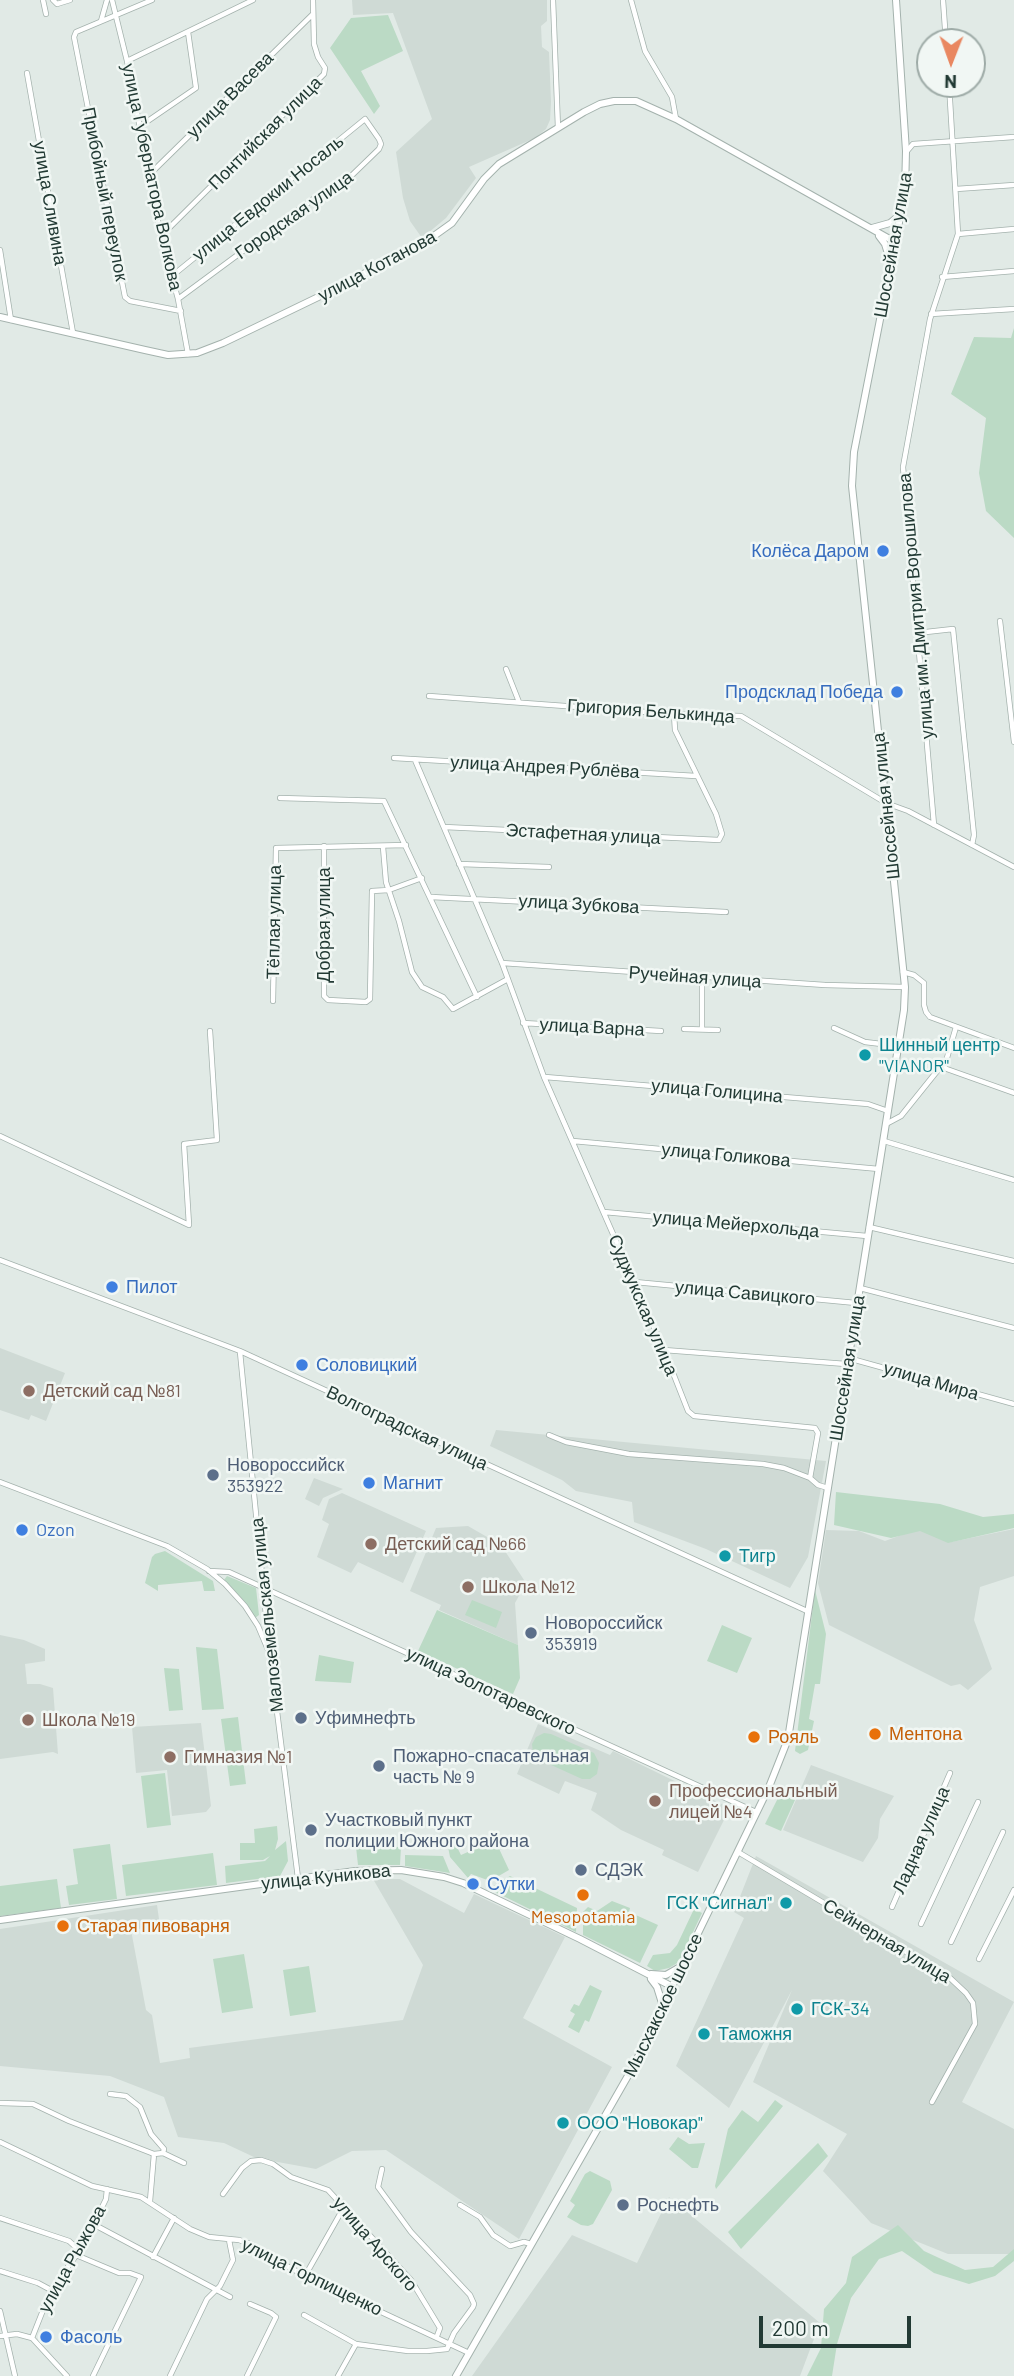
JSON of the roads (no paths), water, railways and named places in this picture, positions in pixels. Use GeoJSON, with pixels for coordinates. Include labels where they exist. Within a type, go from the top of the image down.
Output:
{"type":"FeatureCollection","features":[{"type":"Feature","properties":{"kind":"street"},"geometry":{"type":"LineString","coordinates":[[43,0],[46,14]]}},
{"type":"Feature","properties":{"kind":"street"},"geometry":{"type":"LineString","coordinates":[[53,0],[57,4],[70,0]]}},
{"type":"Feature","properties":{"kind":"street"},"geometry":{"type":"LineString","coordinates":[[101,21],[110,0]]}},
{"type":"Feature","properties":{"kind":"street","name":"улица Губернатора Волкова"},"geometry":{"type":"LineString","coordinates":[[110,0],[117,15],[161,236],[181,311],[188,355]]}},
{"type":"Feature","properties":{"kind":"street"},"geometry":{"type":"LineString","coordinates":[[101,21],[152,0]]}},
{"type":"Feature","properties":{"kind":"street"},"geometry":{"type":"LineString","coordinates":[[127,61],[253,0]]}},
{"type":"Feature","properties":{"kind":"street"},"geometry":{"type":"LineString","coordinates":[[312,14],[313,0]]}},
{"type":"Feature","properties":{"kind":"street"},"geometry":{"type":"LineString","coordinates":[[553,0],[558,128]]}},
{"type":"Feature","properties":{"kind":"street"},"geometry":{"type":"LineString","coordinates":[[631,0],[642,44],[674,102],[676,119]]}},
{"type":"Feature","properties":{"kind":"street","name":"Шоссейная улица"},"geometry":{"type":"LineString","coordinates":[[807,1611],[904,1010],[905,987],[852,486],[854,452],[906,181],[896,0]]}},
{"type":"Feature","properties":{"kind":"street"},"geometry":{"type":"LineString","coordinates":[[943,0],[945,28]]}},
{"type":"Feature","properties":{"kind":"street","name":"улица Васева"},"geometry":{"type":"LineString","coordinates":[[149,175],[312,14]]}},
{"type":"Feature","properties":{"kind":"street","name":"Понтийская улица"},"geometry":{"type":"LineString","coordinates":[[161,236],[324,74],[325,68],[316,51],[312,14]]}},
{"type":"Feature","properties":{"kind":"street","name":"Прибойный переулок"},"geometry":{"type":"LineString","coordinates":[[101,21],[74,34],[125,297],[130,301],[181,311]]}},
{"type":"Feature","properties":{"kind":"street"},"geometry":{"type":"LineString","coordinates":[[139,127],[196,89],[188,32]]}},
{"type":"Feature","properties":{"kind":"street","name":"улица Сливина"},"geometry":{"type":"LineString","coordinates":[[27,73],[73,334]]}},
{"type":"Feature","properties":{"kind":"street","name":"улица им. Дмитрия Ворошилова"},"geometry":{"type":"LineString","coordinates":[[934,825],[903,467],[931,314],[958,234],[950,98]]}},
{"type":"Feature","properties":{"kind":"street","name":"улица Котанова"},"geometry":{"type":"LineString","coordinates":[[0,317],[168,355],[188,355],[206,350],[339,288],[432,238],[452,223],[490,171],[600,104],[614,101],[636,101],[676,119],[895,242]]}},
{"type":"Feature","properties":{"kind":"street","name":"улица Евдокии Носаль"},"geometry":{"type":"LineString","coordinates":[[172,276],[365,119]]}},
{"type":"Feature","properties":{"kind":"street","name":"Городская улица"},"geometry":{"type":"LineString","coordinates":[[178,299],[320,194],[347,180],[381,144],[365,119]]}},
{"type":"Feature","properties":{"kind":"street"},"geometry":{"type":"LineString","coordinates":[[906,152],[913,144],[1014,137]]}},
{"type":"Feature","properties":{"kind":"street"},"geometry":{"type":"LineString","coordinates":[[956,190],[1014,185]]}},
{"type":"Feature","properties":{"kind":"street"},"geometry":{"type":"LineString","coordinates":[[891,265],[885,244],[872,229],[890,223],[901,214]]}},
{"type":"Feature","properties":{"kind":"street"},"geometry":{"type":"LineString","coordinates":[[958,234],[1014,229]]}},
{"type":"Feature","properties":{"kind":"street"},"geometry":{"type":"LineString","coordinates":[[0,253],[11,320]]}},
{"type":"Feature","properties":{"kind":"street"},"geometry":{"type":"LineString","coordinates":[[942,277],[1014,271]]}},
{"type":"Feature","properties":{"kind":"street"},"geometry":{"type":"LineString","coordinates":[[931,314],[1014,309]]}},
{"type":"Feature","properties":{"kind":"street"},"geometry":{"type":"LineString","coordinates":[[1000,621],[1014,743]]}},
{"type":"Feature","properties":{"kind":"street"},"geometry":{"type":"LineString","coordinates":[[917,633],[953,629],[974,835],[972,845]]}},
{"type":"Feature","properties":{"kind":"street"},"geometry":{"type":"LineString","coordinates":[[506,669],[519,702]]}},
{"type":"Feature","properties":{"kind":"street","name":"Григория Белькинда"},"geometry":{"type":"LineString","coordinates":[[429,696],[674,714],[741,716],[886,803],[908,811],[1014,867]]}},
{"type":"Feature","properties":{"kind":"street"},"geometry":{"type":"LineString","coordinates":[[674,714],[675,730],[695,776]]}},
{"type":"Feature","properties":{"kind":"street","name":"улица Андрея Рублёва"},"geometry":{"type":"LineString","coordinates":[[394,758],[695,776]]}},
{"type":"Feature","properties":{"kind":"street"},"geometry":{"type":"LineString","coordinates":[[415,760],[502,963],[523,1023]]}},
{"type":"Feature","properties":{"kind":"street","name":"Эстафетная улица"},"geometry":{"type":"LineString","coordinates":[[444,827],[719,840],[722,838],[716,814],[695,776]]}},
{"type":"Feature","properties":{"kind":"street"},"geometry":{"type":"LineString","coordinates":[[280,798],[384,801],[477,997]]}},
{"type":"Feature","properties":{"kind":"street","name":"Тёплая улица"},"geometry":{"type":"LineString","coordinates":[[273,1001],[276,848],[406,845]]}},
{"type":"Feature","properties":{"kind":"street","name":"Добрая улица"},"geometry":{"type":"LineString","coordinates":[[324,846],[324,998],[366,1002],[370,999],[371,892],[375,889],[389,890]]}},
{"type":"Feature","properties":{"kind":"street"},"geometry":{"type":"LineString","coordinates":[[383,847],[384,875],[412,972],[422,987],[443,997],[453,1009],[508,979]]}},
{"type":"Feature","properties":{"kind":"street"},"geometry":{"type":"LineString","coordinates":[[459,864],[549,867]]}},
{"type":"Feature","properties":{"kind":"street"},"geometry":{"type":"LineString","coordinates":[[389,890],[422,878]]}},
{"type":"Feature","properties":{"kind":"street","name":"улица Зубкова"},"geometry":{"type":"LineString","coordinates":[[431,897],[726,912]]}},
{"type":"Feature","properties":{"kind":"street","name":"Ручейная улица"},"geometry":{"type":"LineString","coordinates":[[502,963],[825,985],[905,987]]}},
{"type":"Feature","properties":{"kind":"street"},"geometry":{"type":"LineString","coordinates":[[903,972],[914,975],[924,983],[924,1005],[930,1017],[1014,1048]]}},
{"type":"Feature","properties":{"kind":"street"},"geometry":{"type":"LineString","coordinates":[[702,977],[702,1029]]}},
{"type":"Feature","properties":{"kind":"street","name":"улица Варна"},"geometry":{"type":"LineString","coordinates":[[523,1023],[661,1031]]}},
{"type":"Feature","properties":{"kind":"street","name":"Суджукская улица"},"geometry":{"type":"LineString","coordinates":[[523,1023],[688,1411],[691,1415],[818,1429],[810,1478]]}},
{"type":"Feature","properties":{"kind":"street"},"geometry":{"type":"LineString","coordinates":[[944,1068],[956,1027]]}},
{"type":"Feature","properties":{"kind":"street"},"geometry":{"type":"LineString","coordinates":[[684,1028],[718,1030]]}},
{"type":"Feature","properties":{"kind":"street"},"geometry":{"type":"LineString","coordinates":[[834,1028],[865,1042],[898,1046]]}},
{"type":"Feature","properties":{"kind":"street"},"geometry":{"type":"LineString","coordinates":[[0,1136],[189,1225],[184,1143],[218,1140],[210,1031]]}},
{"type":"Feature","properties":{"kind":"street"},"geometry":{"type":"LineString","coordinates":[[886,1124],[901,1116],[938,1070],[944,1068],[1014,1093]]}},
{"type":"Feature","properties":{"kind":"street","name":"улица Голицина"},"geometry":{"type":"LineString","coordinates":[[544,1077],[868,1104],[888,1111]]}},
{"type":"Feature","properties":{"kind":"street","name":"улица Голикова"},"geometry":{"type":"LineString","coordinates":[[573,1141],[879,1169]]}},
{"type":"Feature","properties":{"kind":"street"},"geometry":{"type":"LineString","coordinates":[[884,1141],[1014,1180]]}},
{"type":"Feature","properties":{"kind":"street","name":"улица Мейерхольда"},"geometry":{"type":"LineString","coordinates":[[604,1212],[867,1236]]}},
{"type":"Feature","properties":{"kind":"street"},"geometry":{"type":"LineString","coordinates":[[869,1227],[1014,1261]]}},
{"type":"Feature","properties":{"kind":"street","name":"Волгоградская улица"},"geometry":{"type":"LineString","coordinates":[[0,1259],[240,1352],[807,1611]]}},
{"type":"Feature","properties":{"kind":"street","name":"улица Савицкого"},"geometry":{"type":"LineString","coordinates":[[634,1282],[856,1303]]}},
{"type":"Feature","properties":{"kind":"street"},"geometry":{"type":"LineString","coordinates":[[859,1287],[1014,1328]]}},
{"type":"Feature","properties":{"kind":"street","name":"улица Мира"},"geometry":{"type":"LineString","coordinates":[[664,1350],[847,1361],[1014,1404]]}},
{"type":"Feature","properties":{"kind":"street","name":"Малоземельская улица"},"geometry":{"type":"LineString","coordinates":[[240,1352],[270,1656],[298,1878]]}},
{"type":"Feature","properties":{"kind":"street"},"geometry":{"type":"LineString","coordinates":[[549,1435],[566,1442],[629,1454],[763,1464],[784,1468],[828,1488]]}},
{"type":"Feature","properties":{"kind":"street"},"geometry":{"type":"LineString","coordinates":[[0,1482],[167,1546],[209,1571],[237,1596],[258,1626],[270,1656]]}},
{"type":"Feature","properties":{"kind":"street","name":"улица Золотаревского"},"geometry":{"type":"LineString","coordinates":[[209,1571],[229,1572],[756,1812]]}},
{"type":"Feature","properties":{"kind":"street"},"geometry":{"type":"LineString","coordinates":[[258,1626],[265,1617],[267,1605]]}},
{"type":"Feature","properties":{"kind":"street","name":"Мысхакское шоссе"},"geometry":{"type":"LineString","coordinates":[[456,2376],[634,2067],[779,1764],[788,1740],[807,1611]]}},
{"type":"Feature","properties":{"kind":"street","name":"Ладная улица"},"geometry":{"type":"LineString","coordinates":[[891,1907],[950,1773]]}},
{"type":"Feature","properties":{"kind":"street"},"geometry":{"type":"LineString","coordinates":[[921,1924],[978,1802]]}},
{"type":"Feature","properties":{"kind":"street"},"geometry":{"type":"LineString","coordinates":[[951,1941],[1003,1832]]}},
{"type":"Feature","properties":{"kind":"street","name":"Сейнерная улица"},"geometry":{"type":"LineString","coordinates":[[738,1852],[950,1978],[966,1993],[973,2003],[975,2024],[932,2102]]}},
{"type":"Feature","properties":{"kind":"street","name":"улица Куникова"},"geometry":{"type":"LineString","coordinates":[[0,1920],[298,1878],[380,1869],[401,1870],[444,1877],[488,1894],[671,1986]]}},
{"type":"Feature","properties":{"kind":"street"},"geometry":{"type":"LineString","coordinates":[[979,1959],[1014,1890]]}},
{"type":"Feature","properties":{"kind":"street"},"geometry":{"type":"LineString","coordinates":[[646,1974],[666,1975],[681,1967]]}},
{"type":"Feature","properties":{"kind":"street"},"geometry":{"type":"LineString","coordinates":[[646,1974],[657,1987],[663,2005]]}},
{"type":"Feature","properties":{"kind":"street"},"geometry":{"type":"LineString","coordinates":[[110,2094],[125,2096],[140,2107],[151,2134],[164,2149],[163,2153]]}},
{"type":"Feature","properties":{"kind":"street"},"geometry":{"type":"LineString","coordinates":[[0,2103],[33,2104],[69,2121],[154,2154],[163,2153],[184,2164]]}},
{"type":"Feature","properties":{"kind":"street","name":"улица Горпищенко"},"geometry":{"type":"LineString","coordinates":[[0,2142],[92,2186],[150,2201],[190,2229],[209,2237],[239,2239],[251,2244],[305,2276],[469,2353]]}},
{"type":"Feature","properties":{"kind":"street"},"geometry":{"type":"LineString","coordinates":[[150,2201],[154,2154]]}},
{"type":"Feature","properties":{"kind":"street","name":"улица Арского"},"geometry":{"type":"LineString","coordinates":[[223,2194],[242,2168],[251,2161],[261,2160],[273,2164],[291,2177],[328,2190],[411,2280],[440,2328],[437,2336]]}},
{"type":"Feature","properties":{"kind":"street"},"geometry":{"type":"LineString","coordinates":[[303,2315],[356,2344],[408,2351],[447,2350],[454,2333],[474,2304],[455,2277],[411,2232],[378,2187],[382,2169]]}},
{"type":"Feature","properties":{"kind":"street","name":"улица Рыжова"},"geometry":{"type":"LineString","coordinates":[[32,2338],[51,2290],[77,2253],[106,2199],[107,2189]]}},
{"type":"Feature","properties":{"kind":"street"},"geometry":{"type":"LineString","coordinates":[[460,2205],[480,2217],[493,2235],[510,2246],[524,2242],[531,2245]]}},
{"type":"Feature","properties":{"kind":"street"},"geometry":{"type":"LineString","coordinates":[[305,2276],[344,2207]]}},
{"type":"Feature","properties":{"kind":"street"},"geometry":{"type":"LineString","coordinates":[[153,2258],[174,2217]]}},
{"type":"Feature","properties":{"kind":"street"},"geometry":{"type":"LineString","coordinates":[[0,2218],[69,2241],[77,2253],[119,2273],[138,2274],[141,2277],[93,2376]]}},
{"type":"Feature","properties":{"kind":"street"},"geometry":{"type":"LineString","coordinates":[[93,2224],[230,2297]]}},
{"type":"Feature","properties":{"kind":"street"},"geometry":{"type":"LineString","coordinates":[[170,2376],[207,2300],[220,2286],[233,2260],[229,2239]]}},
{"type":"Feature","properties":{"kind":"street"},"geometry":{"type":"LineString","coordinates":[[0,2271],[51,2290]]}},
{"type":"Feature","properties":{"kind":"street"},"geometry":{"type":"LineString","coordinates":[[247,2376],[276,2318],[250,2304]]}},
{"type":"Feature","properties":{"kind":"street"},"geometry":{"type":"LineString","coordinates":[[0,2311],[15,2376]]}},
{"type":"Feature","properties":{"kind":"street"},"geometry":{"type":"LineString","coordinates":[[0,2336],[17,2334],[32,2338],[67,2376]]}},
{"type":"Feature","properties":{"kind":"street"},"geometry":{"type":"LineString","coordinates":[[338,2376],[356,2344]]}},
{"type":"Feature","properties":{"kind":"place","name":"Колёса Даром"},"geometry":{"type":"Point","coordinates":[883,551]}},
{"type":"Feature","properties":{"kind":"place","name":"Продсклад Победа"},"geometry":{"type":"Point","coordinates":[897,692]}},
{"type":"Feature","properties":{"kind":"place","name":"Шинный центр \"VIANOR\""},"geometry":{"type":"Point","coordinates":[865,1055]}},
{"type":"Feature","properties":{"kind":"place","name":"Пилот"},"geometry":{"type":"Point","coordinates":[112,1287]}},
{"type":"Feature","properties":{"kind":"place","name":"Соловицкий"},"geometry":{"type":"Point","coordinates":[302,1365]}},
{"type":"Feature","properties":{"kind":"place","name":"Детский сад №81"},"geometry":{"type":"Point","coordinates":[29,1391]}},
{"type":"Feature","properties":{"kind":"place","name":"Новороссийск 353922"},"geometry":{"type":"Point","coordinates":[213,1475]}},
{"type":"Feature","properties":{"kind":"place","name":"Магнит"},"geometry":{"type":"Point","coordinates":[369,1483]}},
{"type":"Feature","properties":{"kind":"place","name":"Ozon"},"geometry":{"type":"Point","coordinates":[22,1530]}},
{"type":"Feature","properties":{"kind":"place","name":"Детский сад №66"},"geometry":{"type":"Point","coordinates":[371,1544]}},
{"type":"Feature","properties":{"kind":"place","name":"Тигр"},"geometry":{"type":"Point","coordinates":[725,1556]}},
{"type":"Feature","properties":{"kind":"place","name":"Школа №12"},"geometry":{"type":"Point","coordinates":[468,1587]}},
{"type":"Feature","properties":{"kind":"place","name":"Новороссийск 353919"},"geometry":{"type":"Point","coordinates":[531,1633]}},
{"type":"Feature","properties":{"kind":"place","name":"Уфимнефть"},"geometry":{"type":"Point","coordinates":[301,1718]}},
{"type":"Feature","properties":{"kind":"place","name":"Школа №19"},"geometry":{"type":"Point","coordinates":[28,1720]}},
{"type":"Feature","properties":{"kind":"place","name":"Ментона"},"geometry":{"type":"Point","coordinates":[875,1734]}},
{"type":"Feature","properties":{"kind":"place","name":"Рояль"},"geometry":{"type":"Point","coordinates":[754,1737]}},
{"type":"Feature","properties":{"kind":"place","name":"Гимназия №1"},"geometry":{"type":"Point","coordinates":[170,1757]}},
{"type":"Feature","properties":{"kind":"place","name":"Пожарно-спасательная часть № 9"},"geometry":{"type":"Point","coordinates":[379,1766]}},
{"type":"Feature","properties":{"kind":"place","name":"Профессиональный лицей №4"},"geometry":{"type":"Point","coordinates":[655,1801]}},
{"type":"Feature","properties":{"kind":"place","name":"Участковый пункт полиции Южного района"},"geometry":{"type":"Point","coordinates":[311,1830]}},
{"type":"Feature","properties":{"kind":"place","name":"СДЭК"},"geometry":{"type":"Point","coordinates":[581,1870]}},
{"type":"Feature","properties":{"kind":"place","name":"Сутки"},"geometry":{"type":"Point","coordinates":[473,1884]}},
{"type":"Feature","properties":{"kind":"place","name":"Mesopotamia"},"geometry":{"type":"Point","coordinates":[583,1895]}},
{"type":"Feature","properties":{"kind":"place","name":"ГСК \"Сигнал\""},"geometry":{"type":"Point","coordinates":[786,1903]}},
{"type":"Feature","properties":{"kind":"place","name":"Старая пивоварня"},"geometry":{"type":"Point","coordinates":[63,1926]}},
{"type":"Feature","properties":{"kind":"place","name":"ГСК-34"},"geometry":{"type":"Point","coordinates":[797,2009]}},
{"type":"Feature","properties":{"kind":"place","name":"Таможня"},"geometry":{"type":"Point","coordinates":[704,2034]}},
{"type":"Feature","properties":{"kind":"place","name":"ООО \"Новокар\""},"geometry":{"type":"Point","coordinates":[563,2123]}},
{"type":"Feature","properties":{"kind":"place","name":"Роснефть"},"geometry":{"type":"Point","coordinates":[623,2205]}},
{"type":"Feature","properties":{"kind":"place","name":"Фасоль"},"geometry":{"type":"Point","coordinates":[46,2337]}}]}
